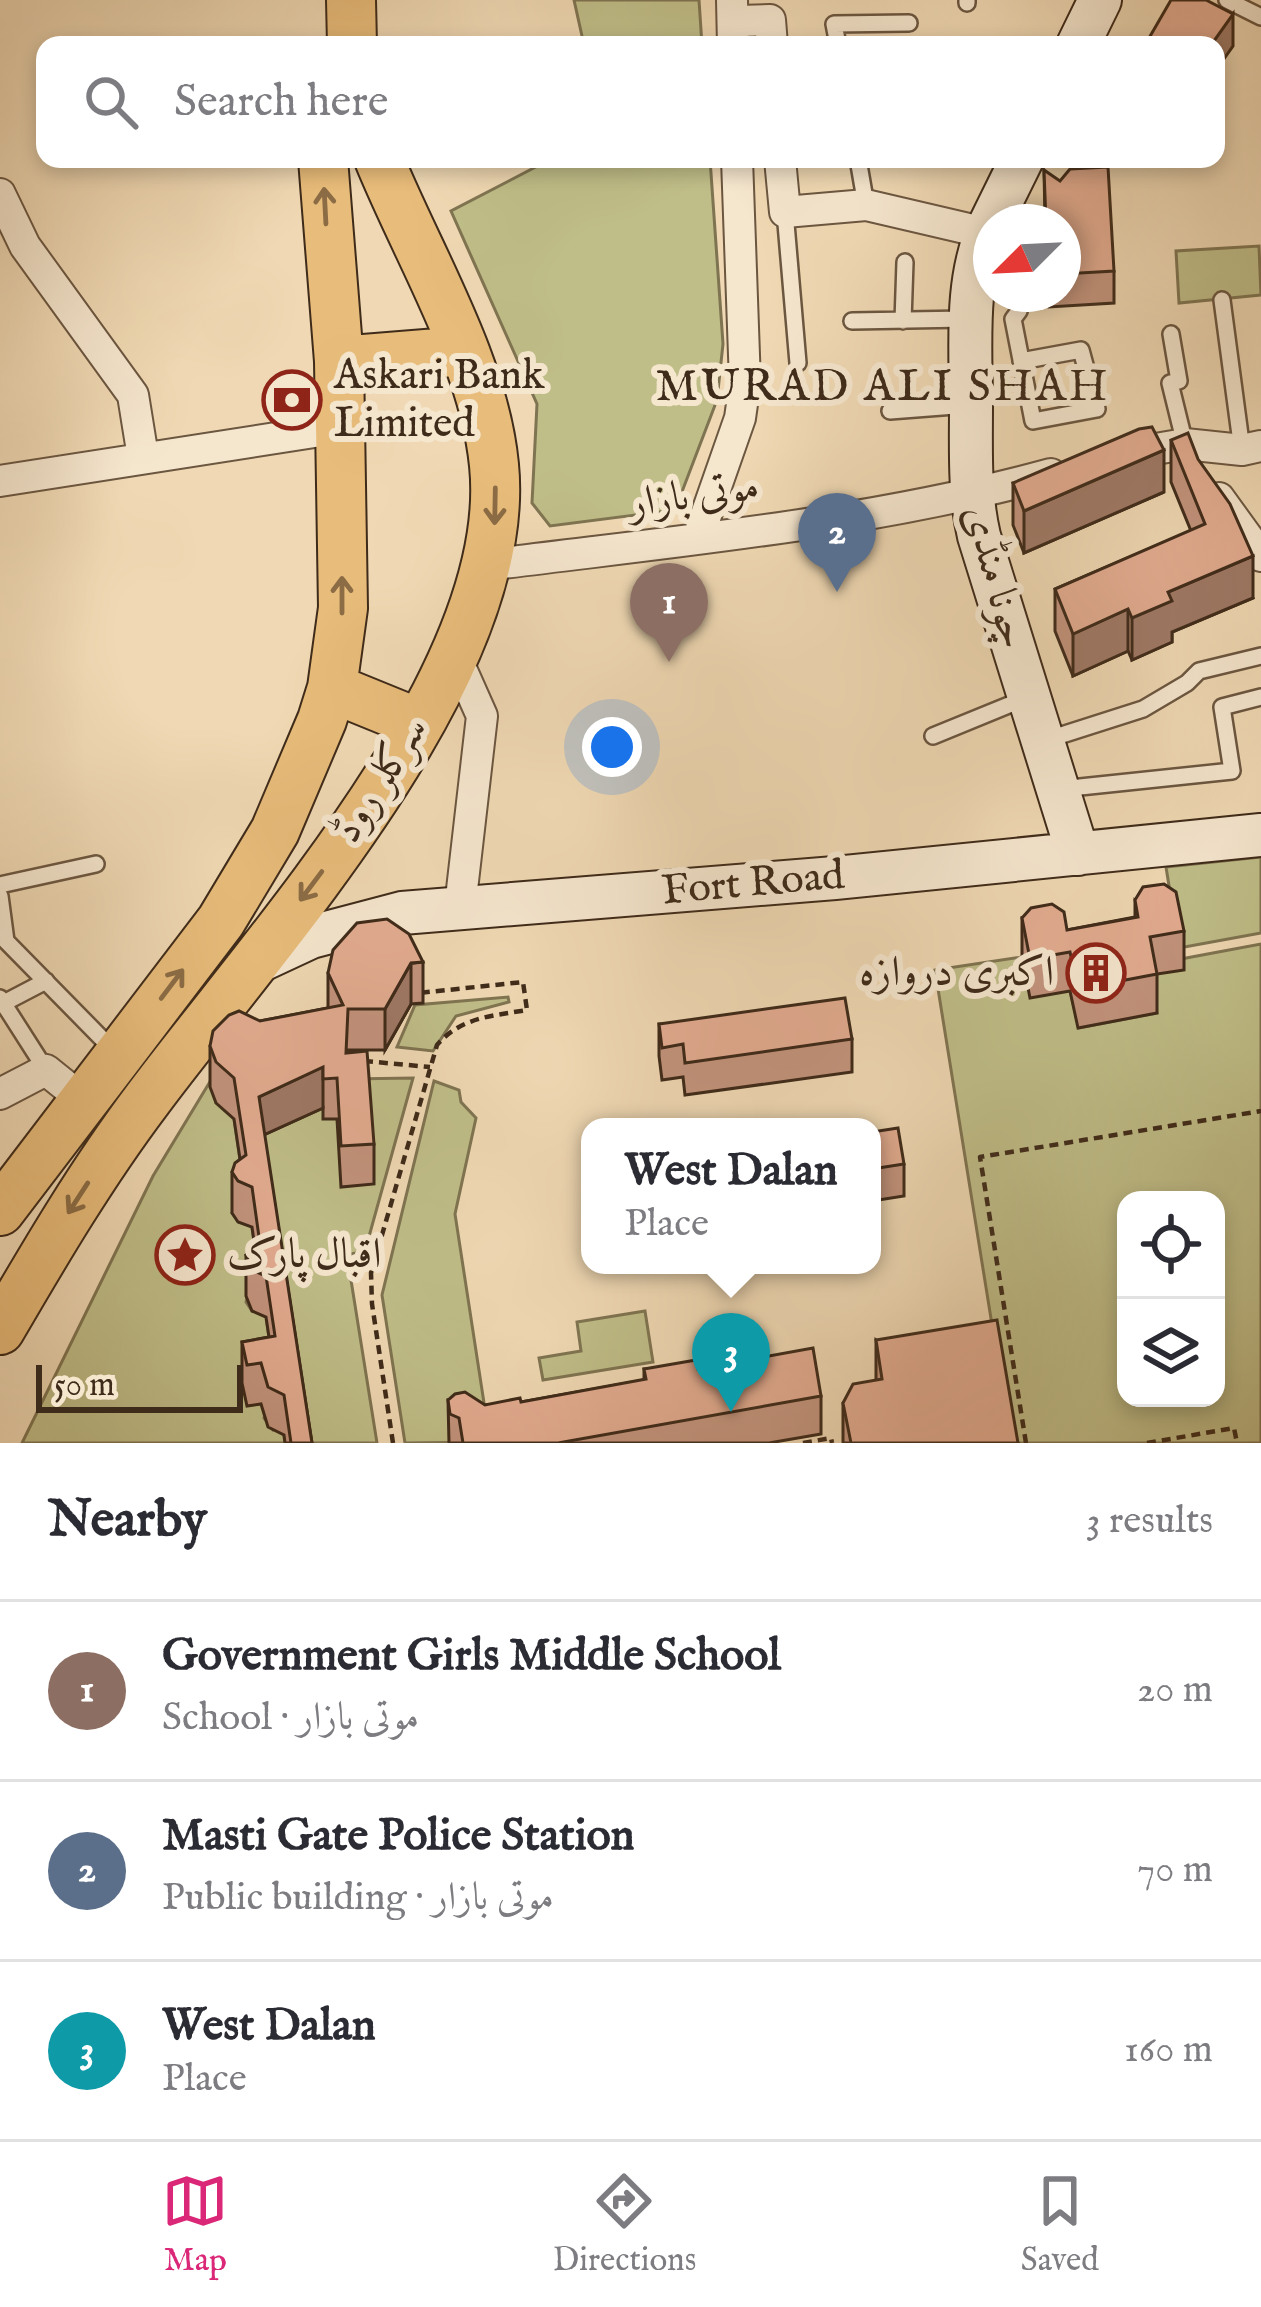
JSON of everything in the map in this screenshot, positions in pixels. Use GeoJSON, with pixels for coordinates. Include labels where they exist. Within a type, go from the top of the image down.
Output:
{"type":"FeatureCollection","features":[{"type":"Feature","properties":{"kind":"main road"},"geometry":{"type":"LineString","coordinates":[[319,0],[320,36]]}},
{"type":"Feature","properties":{"kind":"main road"},"geometry":{"type":"LineString","coordinates":[[351,0],[352,36]]}},
{"type":"Feature","properties":{"kind":"main road","name":"سرکلر روڈ"},"geometry":{"type":"LineString","coordinates":[[0,1210],[64,1085],[118,1055],[250,876],[295,790],[332,688],[343,608],[339,361],[324,168]]}},
{"type":"Feature","properties":{"kind":"main road","name":"سرکلر روڈ"},"geometry":{"type":"LineString","coordinates":[[0,1330],[76,1199],[344,843],[418,723],[454,653],[488,565],[496,509],[495,466],[485,418],[463,352],[383,168]]}},
{"type":"Feature","properties":{"kind":"main road"},"geometry":{"type":"LineString","coordinates":[[339,361],[463,352]]}},
{"type":"Feature","properties":{"kind":"main road"},"geometry":{"type":"LineString","coordinates":[[332,688],[418,723]]}},
{"type":"Feature","properties":{"kind":"street"},"geometry":{"type":"LineString","coordinates":[[1082,36],[1100,0]]}},
{"type":"Feature","properties":{"kind":"street"},"geometry":{"type":"LineString","coordinates":[[735,22],[770,20],[771,36]]}},
{"type":"Feature","properties":{"kind":"street"},"geometry":{"type":"LineString","coordinates":[[698,538],[740,418],[745,383],[737,168]]}},
{"type":"Feature","properties":{"kind":"street"},"geometry":{"type":"LineString","coordinates":[[781,168],[784,212],[866,205],[973,230]]}},
{"type":"Feature","properties":{"kind":"street","name":"چونا منڈی"},"geometry":{"type":"LineString","coordinates":[[1006,204],[1029,168]]}},
{"type":"Feature","properties":{"kind":"street"},"geometry":{"type":"LineString","coordinates":[[0,194],[25,246],[133,395],[143,457]]}},
{"type":"Feature","properties":{"kind":"street","name":"چونا منڈی"},"geometry":{"type":"LineString","coordinates":[[973,301],[969,319],[970,496],[1078,854]]}},
{"type":"Feature","properties":{"kind":"street"},"geometry":{"type":"LineString","coordinates":[[0,481],[340,428]]}},
{"type":"Feature","properties":{"kind":"street"},"geometry":{"type":"LineString","coordinates":[[1192,446],[1214,490],[1261,556]]}},
{"type":"Feature","properties":{"kind":"street","name":"موتی بازار"},"geometry":{"type":"LineString","coordinates":[[488,565],[970,496],[1137,451],[1251,448]]}},
{"type":"Feature","properties":{"kind":"street"},"geometry":{"type":"LineString","coordinates":[[454,653],[482,716],[460,907]]}},
{"type":"Feature","properties":{"kind":"street","name":"Fort Road"},"geometry":{"type":"LineString","coordinates":[[253,964],[311,937],[403,913],[835,878],[1261,836]]}},
{"type":"Feature","properties":{"kind":"street"},"geometry":{"type":"LineString","coordinates":[[0,1094],[64,1085]]}},
{"type":"Feature","properties":{"kind":"lane"},"geometry":{"type":"LineString","coordinates":[[1227,0],[1261,17]]}},
{"type":"Feature","properties":{"kind":"lane"},"geometry":{"type":"LineString","coordinates":[[836,36],[834,24],[909,23]]}},
{"type":"Feature","properties":{"kind":"lane"},"geometry":{"type":"LineString","coordinates":[[860,168],[866,205]]}},
{"type":"Feature","properties":{"kind":"lane"},"geometry":{"type":"LineString","coordinates":[[784,212],[798,363]]}},
{"type":"Feature","properties":{"kind":"lane"},"geometry":{"type":"LineString","coordinates":[[903,321],[905,262]]}},
{"type":"Feature","properties":{"kind":"lane"},"geometry":{"type":"LineString","coordinates":[[1222,300],[1251,448]]}},
{"type":"Feature","properties":{"kind":"lane"},"geometry":{"type":"LineString","coordinates":[[1018,312],[1013,319],[1021,362],[1033,422],[1097,409],[1081,350],[1021,362]]}},
{"type":"Feature","properties":{"kind":"lane"},"geometry":{"type":"LineString","coordinates":[[852,321],[969,319]]}},
{"type":"Feature","properties":{"kind":"lane"},"geometry":{"type":"LineString","coordinates":[[1171,334],[1179,381],[1170,383],[1192,446]]}},
{"type":"Feature","properties":{"kind":"lane"},"geometry":{"type":"LineString","coordinates":[[890,411],[971,405]]}},
{"type":"Feature","properties":{"kind":"lane"},"geometry":{"type":"LineString","coordinates":[[1043,741],[1143,709],[1199,671],[1261,656]]}},
{"type":"Feature","properties":{"kind":"lane"},"geometry":{"type":"LineString","coordinates":[[933,736],[1028,697]]}},
{"type":"Feature","properties":{"kind":"lane"},"geometry":{"type":"LineString","coordinates":[[1058,789],[1232,772],[1222,707],[1261,697]]}},
{"type":"Feature","properties":{"kind":"lane"},"geometry":{"type":"LineString","coordinates":[[0,885],[96,863]]}},
{"type":"Feature","properties":{"kind":"lane"},"geometry":{"type":"LineString","coordinates":[[0,896],[6,941],[118,1055]]}},
{"type":"Feature","properties":{"kind":"lane"},"geometry":{"type":"LineString","coordinates":[[46,981],[1,1002],[64,1085]]}},
{"type":"Feature","properties":{"kind":"path"},"geometry":{"type":"LineString","coordinates":[[393,1443],[371,1273],[437,1045],[452,1028],[475,1018],[527,1010],[523,982],[415,994]]}},
{"type":"Feature","properties":{"kind":"path"},"geometry":{"type":"LineString","coordinates":[[352,1059],[431,1067]]}},
{"type":"Feature","properties":{"kind":"path"},"geometry":{"type":"LineString","coordinates":[[1026,1443],[980,1157],[1261,1111]]}},
{"type":"Feature","properties":{"kind":"path"},"geometry":{"type":"LineString","coordinates":[[1147,1443],[1234,1428],[1237,1443]]}},
{"type":"Feature","properties":{"kind":"path"},"geometry":{"type":"LineString","coordinates":[[803,1443],[831,1438],[832,1443]]}},
{"type":"Feature","properties":{"kind":"shaded area"},"geometry":{"type":"Polygon","coordinates":[[[574,0],[699,0],[701,36],[582,36],[574,0]]]}},
{"type":"Feature","properties":{"kind":"shaded area"},"geometry":{"type":"Polygon","coordinates":[[[534,168],[711,168],[723,344],[717,400],[675,510],[550,526],[532,503],[537,404],[451,211],[534,168]]]}},
{"type":"Feature","properties":{"kind":"shaded area"},"geometry":{"type":"Polygon","coordinates":[[[1259,246],[1261,295],[1179,303],[1176,251],[1259,246]]]}},
{"type":"Feature","properties":{"kind":"shaded area"},"geometry":{"type":"Polygon","coordinates":[[[1261,857],[1261,933],[1179,948],[1166,867],[1261,857]]]}},
{"type":"Feature","properties":{"kind":"shaded area"},"geometry":{"type":"Polygon","coordinates":[[[1261,944],[1261,1443],[1011,1443],[935,970],[1022,957],[1070,991],[1079,1028],[1157,1013],[1150,976],[1181,959],[1261,944]]]}},
{"type":"Feature","properties":{"kind":"shaded area"},"geometry":{"type":"Polygon","coordinates":[[[508,997],[509,1002],[456,1016],[433,1051],[397,1047],[415,1005],[508,997]]]}},
{"type":"Feature","properties":{"kind":"shaded area"},"geometry":{"type":"Polygon","coordinates":[[[413,1078],[365,1251],[347,1255],[377,1443],[306,1443],[255,1116],[347,1079],[413,1078]]]}},
{"type":"Feature","properties":{"kind":"shaded area","name":"اقبال پارک"},"geometry":{"type":"Polygon","coordinates":[[[211,1080],[216,1103],[234,1119],[246,1201],[232,1213],[239,1222],[251,1221],[261,1290],[248,1295],[246,1302],[252,1311],[265,1310],[279,1408],[264,1418],[273,1430],[283,1427],[285,1443],[22,1443],[153,1176],[211,1080]]]}},
{"type":"Feature","properties":{"kind":"shaded area"},"geometry":{"type":"Polygon","coordinates":[[[434,1081],[459,1090],[461,1102],[476,1118],[455,1214],[490,1442],[405,1443],[382,1295],[434,1081]]]}},
{"type":"Feature","properties":{"kind":"shaded area"},"geometry":{"type":"Polygon","coordinates":[[[645,1311],[653,1362],[543,1380],[539,1358],[581,1351],[577,1322],[645,1311]]]}},
{"type":"Feature","properties":{"kind":"building"},"geometry":{"type":"Polygon","coordinates":[[[1171,0],[1206,0],[1233,14],[1217,36],[1150,36],[1171,0]]]}},
{"type":"Feature","properties":{"kind":"building"},"geometry":{"type":"Polygon","coordinates":[[[1108,168],[1114,271],[1081,273],[1081,204],[1045,204],[1044,170],[1060,181],[1070,169],[1108,168]]]}},
{"type":"Feature","properties":{"kind":"building"},"geometry":{"type":"Polygon","coordinates":[[[1152,427],[1164,450],[1024,511],[1013,483],[1152,427]]]}},
{"type":"Feature","properties":{"kind":"building"},"geometry":{"type":"Polygon","coordinates":[[[1188,433],[1198,459],[1230,504],[1253,556],[1168,592],[1172,601],[1132,618],[1128,609],[1073,634],[1055,589],[1205,524],[1171,440],[1188,433]]]}},
{"type":"Feature","properties":{"kind":"building"},"geometry":{"type":"Polygon","coordinates":[[[1164,884],[1176,892],[1184,931],[1150,937],[1157,974],[1078,989],[1070,952],[1030,959],[1022,918],[1031,908],[1052,904],[1064,912],[1067,930],[1138,917],[1135,900],[1143,887],[1164,884]]]}},
{"type":"Feature","properties":{"kind":"building"},"geometry":{"type":"Polygon","coordinates":[[[387,919],[409,934],[423,962],[411,963],[385,1009],[348,1009],[346,1053],[367,1051],[374,1144],[341,1146],[337,1078],[323,1079],[323,1067],[259,1097],[312,1443],[291,1443],[284,1395],[268,1387],[261,1363],[247,1365],[242,1342],[275,1336],[266,1276],[252,1270],[246,1255],[260,1244],[252,1187],[232,1172],[246,1155],[234,1078],[216,1062],[210,1046],[213,1031],[239,1011],[260,1021],[343,1005],[328,973],[333,950],[357,923],[387,919]]]}},
{"type":"Feature","properties":{"kind":"building"},"geometry":{"type":"Polygon","coordinates":[[[845,998],[852,1039],[685,1063],[683,1044],[662,1048],[659,1024],[845,998]]]}},
{"type":"Feature","properties":{"kind":"building"},"geometry":{"type":"Polygon","coordinates":[[[898,1128],[904,1164],[881,1168],[881,1131],[898,1128]]]}},
{"type":"Feature","properties":{"kind":"building"},"geometry":{"type":"Polygon","coordinates":[[[997,1320],[1018,1443],[851,1443],[843,1403],[853,1384],[882,1379],[876,1340],[997,1320]]]}},
{"type":"Feature","properties":{"kind":"building"},"geometry":{"type":"Polygon","coordinates":[[[813,1348],[821,1396],[558,1443],[463,1443],[459,1418],[450,1414],[448,1400],[465,1392],[485,1405],[520,1398],[521,1402],[646,1379],[644,1369],[696,1360],[698,1369],[813,1348]]]}},
{"type":"Feature","properties":{"kind":"place","name":"Askari Bank Limited"},"geometry":{"type":"Point","coordinates":[292,400]}},
{"type":"Feature","properties":{"kind":"place","name":"Masti Gate Police Station"},"geometry":{"type":"Point","coordinates":[837,592]}},
{"type":"Feature","properties":{"kind":"place","name":"Government Girls Middle School"},"geometry":{"type":"Point","coordinates":[669,662]}},
{"type":"Feature","properties":{"kind":"place","name":"اکبری دروازہ"},"geometry":{"type":"Point","coordinates":[1096,973]}},
{"type":"Feature","properties":{"kind":"place","name":"اقبال پارک"},"geometry":{"type":"Point","coordinates":[185,1255]}},
{"type":"Feature","properties":{"kind":"place","name":"West Dalan"},"geometry":{"type":"Point","coordinates":[731,1412]}},
{"type":"Feature","properties":{"kind":"district","name":"MURAD ALI SHAH"},"geometry":{"type":"Point","coordinates":[883,387]}}]}
